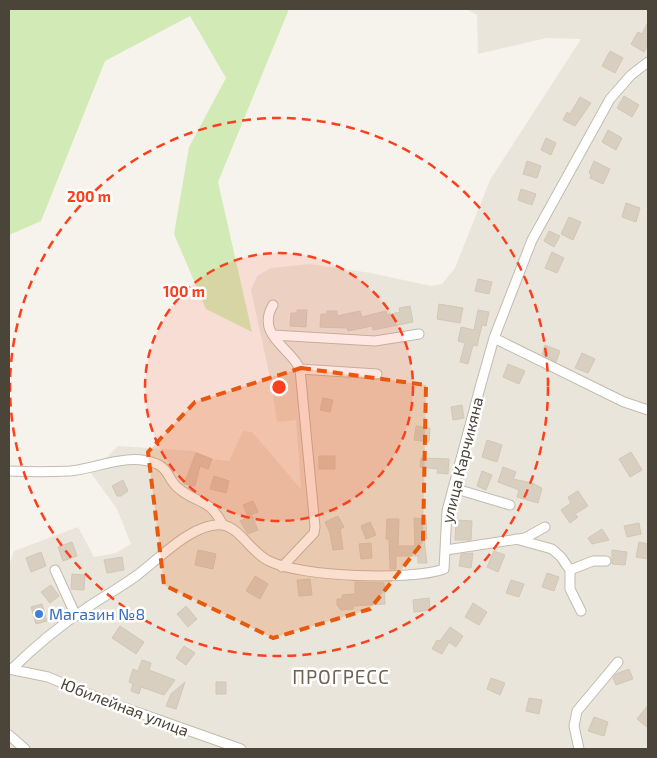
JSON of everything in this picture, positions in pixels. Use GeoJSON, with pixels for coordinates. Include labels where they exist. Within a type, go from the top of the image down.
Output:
{"type":"FeatureCollection","features":[{"type":"Feature","properties":{"kind":"street","name":"улица Карчикяна"},"geometry":{"type":"LineString","coordinates":[[9,471],[72,470],[110,461],[142,460],[159,464],[176,487],[215,509],[223,525],[236,531],[256,554],[282,566],[312,573],[425,573],[444,569],[446,518],[494,338],[532,240],[610,98],[631,75],[648,62]]}},
{"type":"Feature","properties":{"kind":"street"},"geometry":{"type":"LineString","coordinates":[[273,305],[268,319],[273,335],[276,342],[298,363],[300,369],[316,527],[314,533],[282,566]]}},
{"type":"Feature","properties":{"kind":"street"},"geometry":{"type":"LineString","coordinates":[[273,335],[375,341],[419,334]]}},
{"type":"Feature","properties":{"kind":"street"},"geometry":{"type":"LineString","coordinates":[[494,338],[624,402],[648,410]]}},
{"type":"Feature","properties":{"kind":"street"},"geometry":{"type":"LineString","coordinates":[[300,369],[377,374]]}},
{"type":"Feature","properties":{"kind":"street"},"geometry":{"type":"LineString","coordinates":[[454,488],[510,505]]}},
{"type":"Feature","properties":{"kind":"street"},"geometry":{"type":"LineString","coordinates":[[11,669],[76,616],[135,576],[176,544],[205,527],[223,525]]}},
{"type":"Feature","properties":{"kind":"street"},"geometry":{"type":"LineString","coordinates":[[446,550],[532,536],[545,527]]}},
{"type":"Feature","properties":{"kind":"street"},"geometry":{"type":"LineString","coordinates":[[516,539],[552,549],[562,557],[570,570],[570,589],[581,611]]}},
{"type":"Feature","properties":{"kind":"street"},"geometry":{"type":"LineString","coordinates":[[570,570],[593,561],[606,561]]}},
{"type":"Feature","properties":{"kind":"street"},"geometry":{"type":"LineString","coordinates":[[55,570],[76,616]]}},
{"type":"Feature","properties":{"kind":"street"},"geometry":{"type":"LineString","coordinates":[[579,749],[574,726],[577,711],[618,662]]}},
{"type":"Feature","properties":{"kind":"street","name":"Юбилейная улица"},"geometry":{"type":"LineString","coordinates":[[11,669],[48,677],[108,702],[241,749]]}},
{"type":"Feature","properties":{"kind":"street"},"geometry":{"type":"LineString","coordinates":[[9,735],[25,749]]}},
{"type":"Feature","properties":{"kind":"highlighted area"},"geometry":{"type":"Polygon","coordinates":[[[301,368],[426,385],[423,542],[370,609],[273,638],[164,585],[148,452],[195,402],[301,368]]]}},
{"type":"Feature","properties":{"kind":"shaded area"},"geometry":{"type":"Polygon","coordinates":[[[466,9],[648,9],[648,749],[9,749],[9,566],[14,551],[78,527],[94,557],[116,553],[131,544],[117,509],[91,473],[118,446],[194,451],[213,459],[229,461],[243,431],[252,432],[301,489],[296,420],[277,422],[271,382],[251,290],[257,276],[271,268],[310,264],[371,273],[431,286],[442,284],[455,268],[490,180],[581,39],[547,38],[478,54],[477,15],[466,9]]]}},
{"type":"Feature","properties":{"kind":"green space"},"geometry":{"type":"Polygon","coordinates":[[[9,9],[289,9],[218,182],[252,332],[206,309],[174,234],[189,147],[226,78],[190,16],[105,61],[41,221],[9,235],[9,9]]]}},
{"type":"Feature","properties":{"kind":"building"},"geometry":{"type":"Polygon","coordinates":[[[648,22],[648,45],[644,52],[631,44],[638,32],[642,34],[648,22]]]}},
{"type":"Feature","properties":{"kind":"building"},"geometry":{"type":"Polygon","coordinates":[[[610,51],[623,58],[615,73],[602,66],[610,51]]]}},
{"type":"Feature","properties":{"kind":"building"},"geometry":{"type":"Polygon","coordinates":[[[624,96],[639,105],[632,117],[617,108],[624,96]]]}},
{"type":"Feature","properties":{"kind":"building"},"geometry":{"type":"Polygon","coordinates":[[[580,97],[591,103],[575,126],[563,120],[567,112],[570,114],[580,97]]]}},
{"type":"Feature","properties":{"kind":"building"},"geometry":{"type":"Polygon","coordinates":[[[608,130],[622,138],[616,150],[602,142],[608,130]]]}},
{"type":"Feature","properties":{"kind":"building"},"geometry":{"type":"Polygon","coordinates":[[[546,138],[556,143],[551,155],[541,150],[546,138]]]}},
{"type":"Feature","properties":{"kind":"building"},"geometry":{"type":"Polygon","coordinates":[[[527,161],[541,166],[537,178],[523,174],[527,161]]]}},
{"type":"Feature","properties":{"kind":"building"},"geometry":{"type":"Polygon","coordinates":[[[594,161],[610,169],[603,184],[590,178],[591,174],[589,173],[594,161]]]}},
{"type":"Feature","properties":{"kind":"building"},"geometry":{"type":"Polygon","coordinates":[[[521,189],[536,194],[532,205],[518,200],[521,189]]]}},
{"type":"Feature","properties":{"kind":"building"},"geometry":{"type":"Polygon","coordinates":[[[626,203],[640,208],[636,222],[622,217],[626,203]]]}},
{"type":"Feature","properties":{"kind":"building"},"geometry":{"type":"Polygon","coordinates":[[[569,217],[581,222],[573,240],[561,234],[569,217]]]}},
{"type":"Feature","properties":{"kind":"building"},"geometry":{"type":"Polygon","coordinates":[[[549,231],[560,236],[554,247],[544,241],[549,231]]]}},
{"type":"Feature","properties":{"kind":"building"},"geometry":{"type":"Polygon","coordinates":[[[552,252],[564,258],[557,273],[545,268],[552,252]]]}},
{"type":"Feature","properties":{"kind":"building"},"geometry":{"type":"Polygon","coordinates":[[[478,279],[492,282],[489,294],[475,291],[478,279]]]}},
{"type":"Feature","properties":{"kind":"building"},"geometry":{"type":"Polygon","coordinates":[[[439,304],[463,308],[460,323],[437,319],[439,304]]]}},
{"type":"Feature","properties":{"kind":"building"},"geometry":{"type":"Polygon","coordinates":[[[410,306],[413,322],[373,330],[372,326],[348,331],[347,328],[320,327],[321,314],[327,314],[327,311],[337,311],[337,316],[360,311],[362,317],[386,311],[387,315],[400,312],[399,308],[410,306]]]}},
{"type":"Feature","properties":{"kind":"building"},"geometry":{"type":"Polygon","coordinates":[[[297,310],[307,310],[306,327],[290,326],[291,313],[297,313],[297,310]]]}},
{"type":"Feature","properties":{"kind":"building"},"geometry":{"type":"Polygon","coordinates":[[[478,310],[489,312],[486,326],[482,325],[477,346],[473,345],[468,364],[460,362],[465,343],[458,341],[461,327],[474,330],[478,310]]]}},
{"type":"Feature","properties":{"kind":"building"},"geometry":{"type":"Polygon","coordinates":[[[545,345],[560,351],[556,362],[542,354],[545,345]]]}},
{"type":"Feature","properties":{"kind":"building"},"geometry":{"type":"Polygon","coordinates":[[[582,353],[595,359],[588,373],[575,368],[582,353]]]}},
{"type":"Feature","properties":{"kind":"building"},"geometry":{"type":"Polygon","coordinates":[[[508,364],[525,371],[519,384],[503,377],[508,364]]]}},
{"type":"Feature","properties":{"kind":"building"},"geometry":{"type":"Polygon","coordinates":[[[323,398],[333,400],[330,412],[320,410],[323,398]]]}},
{"type":"Feature","properties":{"kind":"building"},"geometry":{"type":"Polygon","coordinates":[[[462,405],[464,418],[453,420],[451,407],[462,405]]]}},
{"type":"Feature","properties":{"kind":"building"},"geometry":{"type":"Polygon","coordinates":[[[416,426],[430,428],[429,442],[414,440],[416,426]]]}},
{"type":"Feature","properties":{"kind":"building"},"geometry":{"type":"Polygon","coordinates":[[[487,440],[502,445],[497,462],[482,457],[487,440]]]}},
{"type":"Feature","properties":{"kind":"building"},"geometry":{"type":"Polygon","coordinates":[[[631,452],[642,470],[630,477],[619,459],[631,452]]]}},
{"type":"Feature","properties":{"kind":"building"},"geometry":{"type":"Polygon","coordinates":[[[196,453],[212,459],[208,469],[200,466],[195,486],[184,484],[196,453]]]}},
{"type":"Feature","properties":{"kind":"building"},"geometry":{"type":"Polygon","coordinates":[[[319,456],[335,456],[335,469],[319,469],[319,456]]]}},
{"type":"Feature","properties":{"kind":"building"},"geometry":{"type":"Polygon","coordinates":[[[421,458],[449,459],[448,474],[437,473],[438,469],[420,467],[421,458]]]}},
{"type":"Feature","properties":{"kind":"building"},"geometry":{"type":"Polygon","coordinates":[[[503,467],[516,472],[513,479],[532,483],[542,488],[538,503],[517,497],[519,490],[498,482],[503,467]]]}},
{"type":"Feature","properties":{"kind":"building"},"geometry":{"type":"Polygon","coordinates":[[[482,471],[492,475],[486,490],[477,486],[482,471]]]}},
{"type":"Feature","properties":{"kind":"building"},"geometry":{"type":"Polygon","coordinates":[[[214,476],[229,481],[226,493],[210,489],[214,476]]]}},
{"type":"Feature","properties":{"kind":"building"},"geometry":{"type":"Polygon","coordinates":[[[123,480],[128,491],[121,496],[117,496],[112,486],[123,480]]]}},
{"type":"Feature","properties":{"kind":"building"},"geometry":{"type":"Polygon","coordinates":[[[578,491],[588,506],[575,514],[578,517],[570,523],[561,510],[571,503],[568,497],[578,491]]]}},
{"type":"Feature","properties":{"kind":"building"},"geometry":{"type":"Polygon","coordinates":[[[253,501],[258,512],[248,516],[243,505],[253,501]]]}},
{"type":"Feature","properties":{"kind":"building"},"geometry":{"type":"Polygon","coordinates":[[[252,516],[258,530],[248,534],[240,521],[252,516]]]}},
{"type":"Feature","properties":{"kind":"building"},"geometry":{"type":"Polygon","coordinates":[[[338,516],[344,527],[340,529],[343,549],[333,550],[330,533],[325,522],[338,516]]]}},
{"type":"Feature","properties":{"kind":"building"},"geometry":{"type":"Polygon","coordinates":[[[414,518],[426,519],[427,539],[424,539],[427,563],[418,563],[418,556],[396,556],[396,569],[390,569],[389,539],[386,539],[387,519],[399,519],[398,546],[415,546],[414,518]]]}},
{"type":"Feature","properties":{"kind":"building"},"geometry":{"type":"Polygon","coordinates":[[[456,520],[472,521],[471,540],[455,540],[456,520]]]}},
{"type":"Feature","properties":{"kind":"building"},"geometry":{"type":"Polygon","coordinates":[[[370,522],[376,535],[366,539],[361,526],[370,522]]]}},
{"type":"Feature","properties":{"kind":"building"},"geometry":{"type":"Polygon","coordinates":[[[639,523],[641,534],[627,537],[624,526],[639,523]]]}},
{"type":"Feature","properties":{"kind":"building"},"geometry":{"type":"Polygon","coordinates":[[[602,529],[609,540],[592,544],[588,538],[602,529]]]}},
{"type":"Feature","properties":{"kind":"building"},"geometry":{"type":"Polygon","coordinates":[[[72,542],[77,556],[63,561],[58,547],[72,542]]]}},
{"type":"Feature","properties":{"kind":"building"},"geometry":{"type":"Polygon","coordinates":[[[639,542],[648,544],[648,559],[636,557],[639,542]]]}},
{"type":"Feature","properties":{"kind":"building"},"geometry":{"type":"Polygon","coordinates":[[[371,543],[372,558],[361,559],[359,544],[371,543]]]}},
{"type":"Feature","properties":{"kind":"building"},"geometry":{"type":"Polygon","coordinates":[[[198,550],[216,554],[213,569],[195,565],[198,550]]]}},
{"type":"Feature","properties":{"kind":"building"},"geometry":{"type":"Polygon","coordinates":[[[612,550],[627,552],[625,565],[612,564],[612,550]]]}},
{"type":"Feature","properties":{"kind":"building"},"geometry":{"type":"Polygon","coordinates":[[[494,551],[505,555],[498,572],[487,567],[494,551]]]}},
{"type":"Feature","properties":{"kind":"building"},"geometry":{"type":"Polygon","coordinates":[[[41,552],[46,566],[31,572],[26,558],[41,552]]]}},
{"type":"Feature","properties":{"kind":"building"},"geometry":{"type":"Polygon","coordinates":[[[473,553],[471,568],[459,566],[461,554],[473,553]]]}},
{"type":"Feature","properties":{"kind":"building"},"geometry":{"type":"Polygon","coordinates":[[[122,557],[124,570],[107,573],[104,560],[122,557]]]}},
{"type":"Feature","properties":{"kind":"building"},"geometry":{"type":"Polygon","coordinates":[[[547,573],[559,577],[554,591],[542,587],[547,573]]]}},
{"type":"Feature","properties":{"kind":"building"},"geometry":{"type":"Polygon","coordinates":[[[72,574],[85,575],[84,590],[71,589],[72,574]]]}},
{"type":"Feature","properties":{"kind":"building"},"geometry":{"type":"Polygon","coordinates":[[[255,576],[268,584],[260,599],[246,591],[255,576]]]}},
{"type":"Feature","properties":{"kind":"building"},"geometry":{"type":"Polygon","coordinates":[[[310,579],[312,595],[299,596],[297,580],[310,579]]]}},
{"type":"Feature","properties":{"kind":"building"},"geometry":{"type":"Polygon","coordinates":[[[511,580],[524,584],[519,597],[506,593],[511,580]]]}},
{"type":"Feature","properties":{"kind":"building"},"geometry":{"type":"Polygon","coordinates":[[[355,582],[384,583],[385,604],[353,606],[353,609],[341,610],[337,605],[337,599],[342,599],[342,595],[355,594],[355,582]]]}},
{"type":"Feature","properties":{"kind":"building"},"geometry":{"type":"Polygon","coordinates":[[[51,585],[59,596],[50,603],[41,592],[51,585]]]}},
{"type":"Feature","properties":{"kind":"building"},"geometry":{"type":"Polygon","coordinates":[[[429,598],[430,610],[414,612],[413,600],[429,598]]]}},
{"type":"Feature","properties":{"kind":"building"},"geometry":{"type":"Polygon","coordinates":[[[473,603],[487,612],[479,625],[465,617],[473,603]]]}},
{"type":"Feature","properties":{"kind":"building","name":"Магазин №8"},"geometry":{"type":"Polygon","coordinates":[[[42,604],[47,621],[36,624],[31,607],[42,604]]]}},
{"type":"Feature","properties":{"kind":"building"},"geometry":{"type":"Polygon","coordinates":[[[186,606],[197,619],[188,627],[177,614],[186,606]]]}},
{"type":"Feature","properties":{"kind":"building"},"geometry":{"type":"Polygon","coordinates":[[[120,626],[144,642],[136,654],[112,638],[120,626]]]}},
{"type":"Feature","properties":{"kind":"building"},"geometry":{"type":"Polygon","coordinates":[[[450,627],[463,636],[456,647],[449,642],[442,654],[432,649],[437,640],[440,641],[450,627]]]}},
{"type":"Feature","properties":{"kind":"building"},"geometry":{"type":"Polygon","coordinates":[[[184,646],[195,653],[186,665],[176,658],[184,646]]]}},
{"type":"Feature","properties":{"kind":"building"},"geometry":{"type":"Polygon","coordinates":[[[142,660],[151,663],[149,670],[175,680],[164,695],[141,687],[139,694],[131,691],[133,684],[129,682],[133,669],[138,671],[142,660]]]}},
{"type":"Feature","properties":{"kind":"building"},"geometry":{"type":"Polygon","coordinates":[[[629,669],[633,679],[616,685],[613,678],[616,674],[629,669]]]}},
{"type":"Feature","properties":{"kind":"building"},"geometry":{"type":"Polygon","coordinates":[[[491,678],[505,683],[500,695],[487,689],[491,678]]]}},
{"type":"Feature","properties":{"kind":"building"},"geometry":{"type":"Polygon","coordinates":[[[185,682],[176,709],[166,706],[171,694],[185,682]]]}},
{"type":"Feature","properties":{"kind":"building"},"geometry":{"type":"Polygon","coordinates":[[[216,682],[226,682],[226,694],[216,694],[216,682]]]}},
{"type":"Feature","properties":{"kind":"building"},"geometry":{"type":"Polygon","coordinates":[[[529,698],[542,700],[539,714],[526,711],[529,698]]]}},
{"type":"Feature","properties":{"kind":"building"},"geometry":{"type":"Polygon","coordinates":[[[648,705],[648,728],[637,719],[648,705]]]}},
{"type":"Feature","properties":{"kind":"building"},"geometry":{"type":"Polygon","coordinates":[[[594,717],[608,722],[604,736],[588,731],[594,717]]]}},
{"type":"Feature","properties":{"kind":"place","name":"Магазин №8"},"geometry":{"type":"Point","coordinates":[39,614]}},
{"type":"Feature","properties":{"kind":"district","name":"ПРОГРЕСС"},"geometry":{"type":"Point","coordinates":[341,677]}}]}
